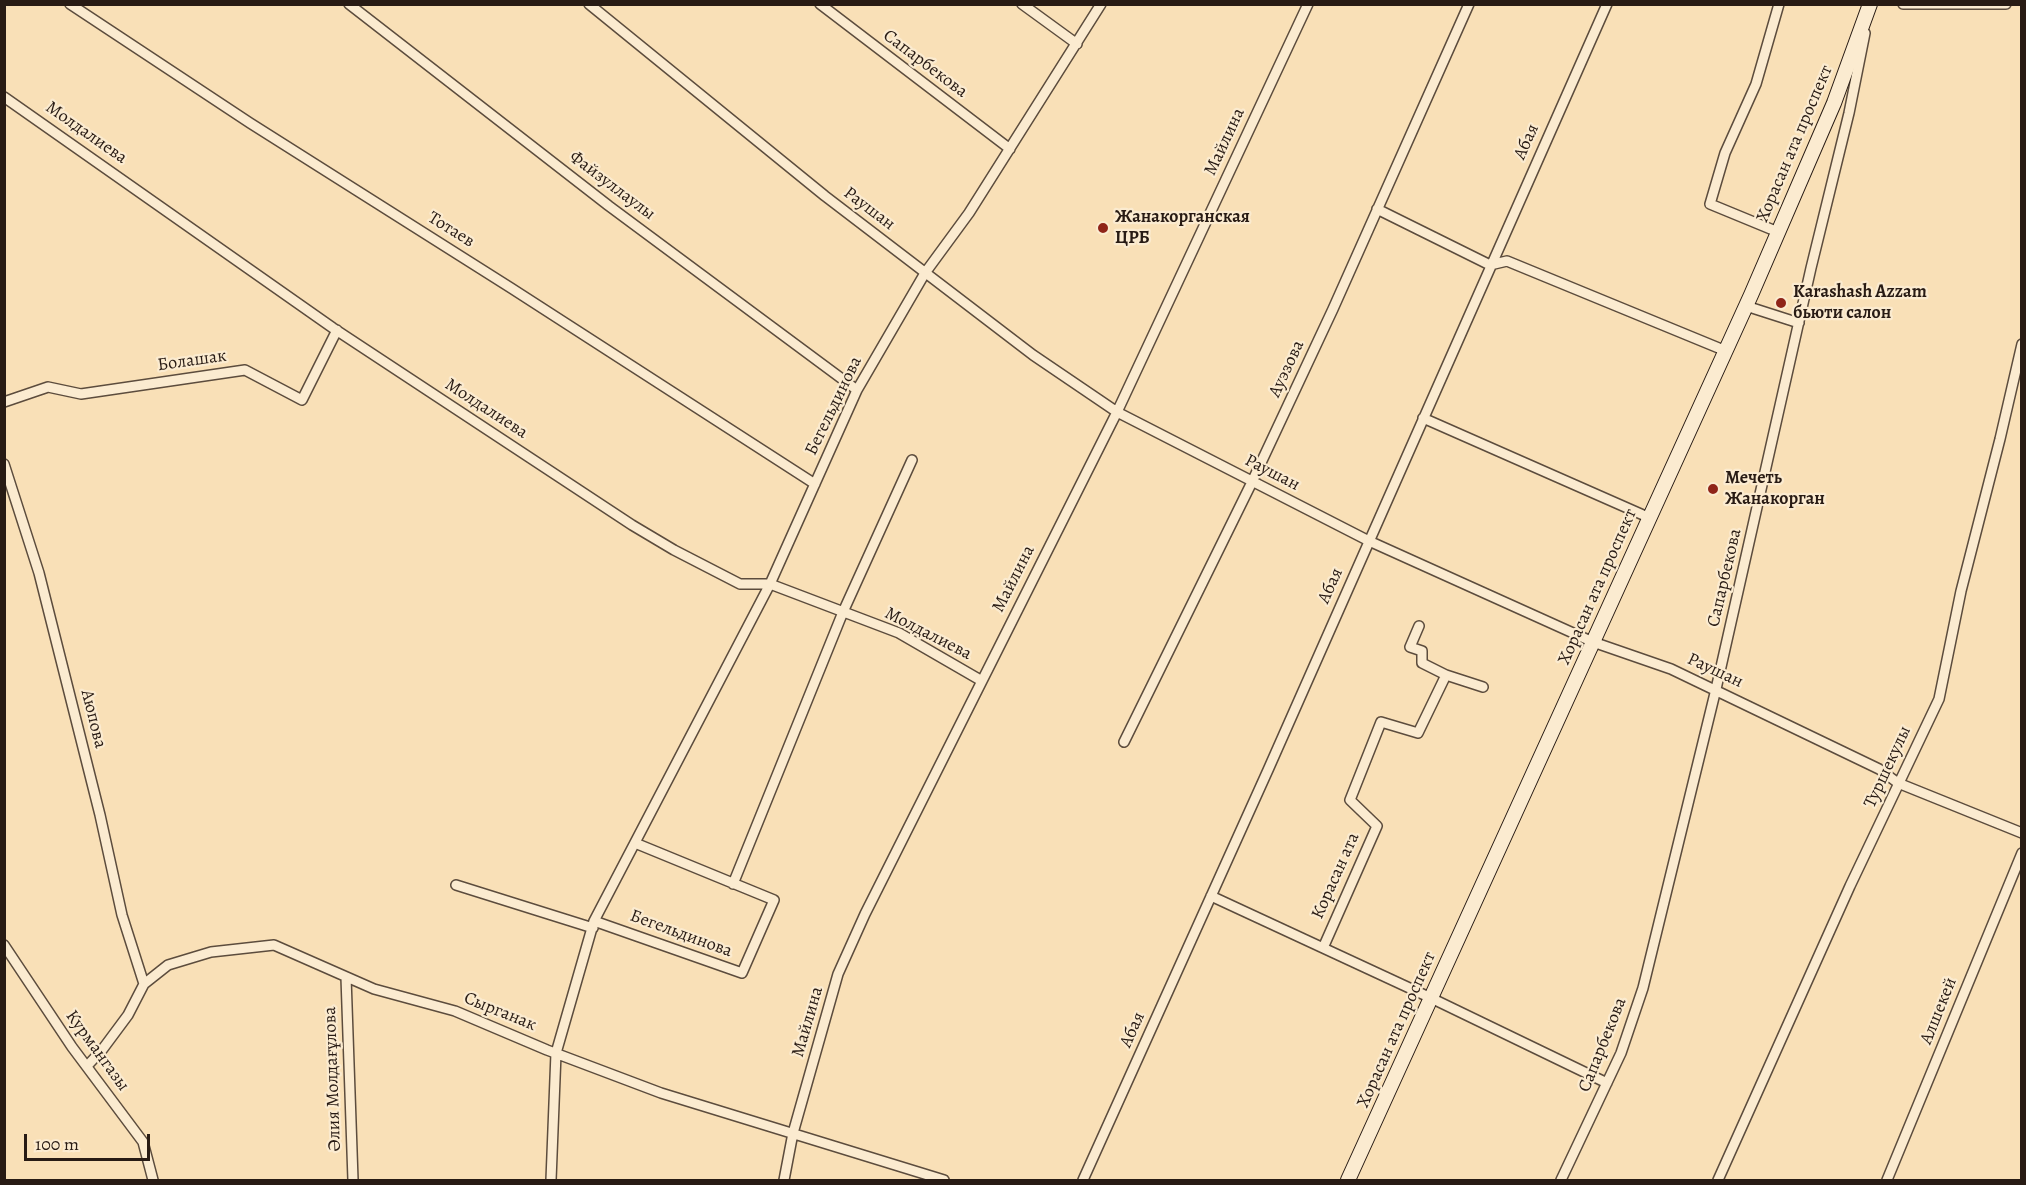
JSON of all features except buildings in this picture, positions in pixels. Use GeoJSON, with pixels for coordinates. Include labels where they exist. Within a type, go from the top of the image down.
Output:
{"type":"FeatureCollection","features":[{"type":"Feature","properties":{"kind":"main road","name":"Хорасан ата проспект"},"geometry":{"type":"LineString","coordinates":[[1348,1180],[1746,306],[1834,104],[1870,4]]}},
{"type":"Feature","properties":{"kind":"street","name":"Тотаев"},"geometry":{"type":"LineString","coordinates":[[69,4],[250,123],[815,484]]}},
{"type":"Feature","properties":{"kind":"street","name":"Файзуллаулы"},"geometry":{"type":"LineString","coordinates":[[349,4],[600,199],[857,390]]}},
{"type":"Feature","properties":{"kind":"street","name":"Раушан"},"geometry":{"type":"LineString","coordinates":[[589,4],[825,196],[1033,356],[1117,412],[1369,541],[1593,642],[1671,669],[1716,689],[1879,769],[1898,783],[2022,833]]}},
{"type":"Feature","properties":{"kind":"street","name":"Сапарбекова"},"geometry":{"type":"LineString","coordinates":[[820,4],[1010,149]]}},
{"type":"Feature","properties":{"kind":"street"},"geometry":{"type":"LineString","coordinates":[[1022,4],[1077,44]]}},
{"type":"Feature","properties":{"kind":"street","name":"Бегельдинова"},"geometry":{"type":"LineString","coordinates":[[551,1180],[556,1053],[593,924],[770,584],[857,390],[925,273],[969,213],[1101,4]]}},
{"type":"Feature","properties":{"kind":"street","name":"Майлина"},"geometry":{"type":"LineString","coordinates":[[784,1180],[793,1133],[838,975],[865,914],[1117,412],[1308,4]]}},
{"type":"Feature","properties":{"kind":"street","name":"Ауэзова"},"geometry":{"type":"LineString","coordinates":[[1125,742],[1252,482],[1469,4]]}},
{"type":"Feature","properties":{"kind":"street","name":"Абая"},"geometry":{"type":"LineString","coordinates":[[1083,1180],[1607,4]]}},
{"type":"Feature","properties":{"kind":"street"},"geometry":{"type":"LineString","coordinates":[[1778,232],[1710,204],[1725,153],[1756,84],[1779,4]]}},
{"type":"Feature","properties":{"kind":"street","name":"Сапарбекова"},"geometry":{"type":"LineString","coordinates":[[1561,1180],[1621,1053],[1643,988],[1716,689],[1849,113],[1870,4]]}},
{"type":"Feature","properties":{"kind":"street"},"geometry":{"type":"LineString","coordinates":[[1903,4],[2006,4]]}},
{"type":"Feature","properties":{"kind":"street","name":"Молдалиева"},"geometry":{"type":"LineString","coordinates":[[4,97],[337,330],[632,525],[674,550],[740,584],[770,584],[899,633],[982,681]]}},
{"type":"Feature","properties":{"kind":"street"},"geometry":{"type":"LineString","coordinates":[[1377,209],[1491,264],[1507,261],[1726,351]]}},
{"type":"Feature","properties":{"kind":"street"},"geometry":{"type":"LineString","coordinates":[[1746,306],[1799,323]]}},
{"type":"Feature","properties":{"kind":"street","name":"Болашак"},"geometry":{"type":"LineString","coordinates":[[4,402],[48,387],[81,394],[245,370],[303,400],[337,330]]}},
{"type":"Feature","properties":{"kind":"street","name":"Туршекулы"},"geometry":{"type":"LineString","coordinates":[[1718,1180],[1898,783],[1939,699],[1960,591],[2022,344]]}},
{"type":"Feature","properties":{"kind":"street"},"geometry":{"type":"LineString","coordinates":[[1423,418],[1650,518]]}},
{"type":"Feature","properties":{"kind":"street"},"geometry":{"type":"LineString","coordinates":[[734,884],[843,612],[912,460]]}},
{"type":"Feature","properties":{"kind":"street","name":"Аюпова"},"geometry":{"type":"LineString","coordinates":[[4,464],[39,573],[100,815],[122,915],[144,984]]}},
{"type":"Feature","properties":{"kind":"street"},"geometry":{"type":"LineString","coordinates":[[1419,626],[1410,647],[1422,651],[1422,663],[1446,675],[1483,687]]}},
{"type":"Feature","properties":{"kind":"street","name":"Корасан ата"},"geometry":{"type":"LineString","coordinates":[[1323,948],[1377,826],[1350,800],[1381,722],[1418,733],[1446,675]]}},
{"type":"Feature","properties":{"kind":"street","name":"Бегельдинова"},"geometry":{"type":"LineString","coordinates":[[456,885],[593,924],[742,973],[774,900],[635,843]]}},
{"type":"Feature","properties":{"kind":"street","name":"Алшекей"},"geometry":{"type":"LineString","coordinates":[[1887,1180],[2022,853]]}},
{"type":"Feature","properties":{"kind":"street"},"geometry":{"type":"LineString","coordinates":[[1211,896],[1607,1083]]}},
{"type":"Feature","properties":{"kind":"street","name":"Курмангазы"},"geometry":{"type":"LineString","coordinates":[[4,945],[87,1066],[143,1142],[153,1180]]}},
{"type":"Feature","properties":{"kind":"street","name":"Сырганак"},"geometry":{"type":"LineString","coordinates":[[87,1066],[102,1050],[128,1014],[144,984],[168,965],[211,952],[274,945],[374,989],[455,1011],[661,1093],[944,1180]]}},
{"type":"Feature","properties":{"kind":"street","name":"Әлия Молдағұлова"},"geometry":{"type":"LineString","coordinates":[[346,976],[353,1180]]}},
{"type":"Feature","properties":{"kind":"place","name":"Жанакорганская ЦРБ"},"geometry":{"type":"Point","coordinates":[1103,228]}},
{"type":"Feature","properties":{"kind":"place","name":"Karashash Azzam бьюти салон"},"geometry":{"type":"Point","coordinates":[1781,303]}},
{"type":"Feature","properties":{"kind":"place","name":"Мечеть Жанакорган"},"geometry":{"type":"Point","coordinates":[1713,489]}}]}
